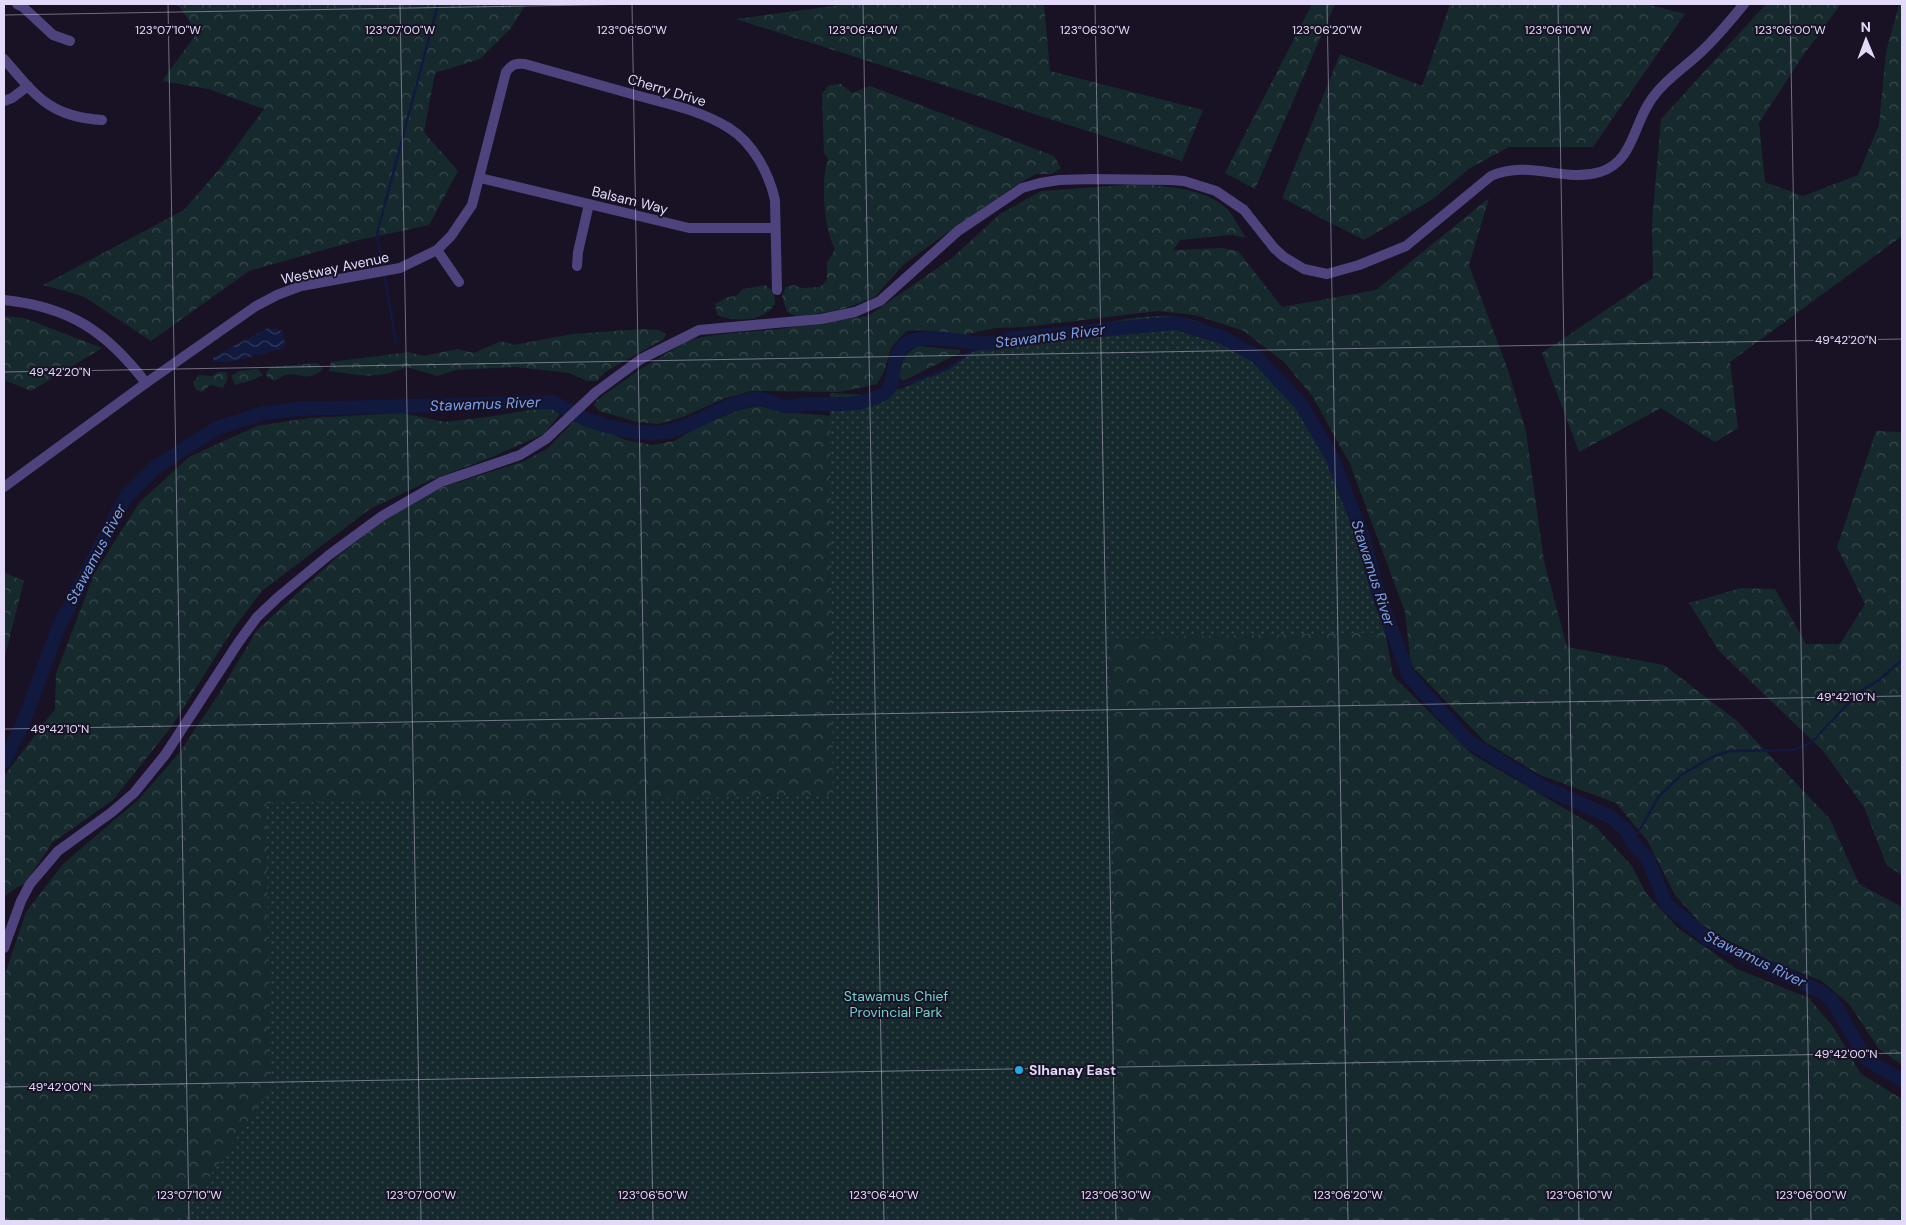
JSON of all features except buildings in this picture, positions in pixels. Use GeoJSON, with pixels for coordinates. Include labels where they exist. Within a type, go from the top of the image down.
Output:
{"type":"FeatureCollection","features":[{"type":"Feature","properties":{"kind":"street"},"geometry":{"type":"LineString","coordinates":[[18,4],[53,35],[70,41]]}},
{"type":"Feature","properties":{"kind":"street"},"geometry":{"type":"LineString","coordinates":[[4,948],[19,907],[30,884],[58,851],[112,812],[134,793],[165,754],[238,643],[258,617],[277,598],[328,555],[382,516],[441,482],[520,455],[546,439],[610,380],[641,359],[699,330],[821,319],[855,312],[880,301],[958,232],[1022,188],[1059,180],[1170,180],[1216,190],[1244,210],[1274,248],[1284,257],[1304,269],[1328,274],[1359,265],[1406,246],[1491,176],[1501,172],[1526,169],[1579,175],[1594,174],[1610,168],[1625,155],[1648,104],[1656,93],[1703,50],[1744,4]]}},
{"type":"Feature","properties":{"kind":"street"},"geometry":{"type":"LineString","coordinates":[[4,59],[45,104],[64,114],[81,119],[102,120]]}},
{"type":"Feature","properties":{"kind":"street","name":"Cherry Drive"},"geometry":{"type":"LineString","coordinates":[[510,66],[525,64],[685,108],[729,128],[744,140],[756,156],[772,187],[775,200],[777,290]]}},
{"type":"Feature","properties":{"kind":"street","name":"Westway Avenue"},"geometry":{"type":"LineString","coordinates":[[6,481],[256,306],[277,294],[301,286],[400,268],[437,250],[466,217],[472,205],[503,79],[510,66]]}},
{"type":"Feature","properties":{"kind":"street"},"geometry":{"type":"LineString","coordinates":[[4,101],[12,98],[28,86]]}},
{"type":"Feature","properties":{"kind":"street","name":"Balsam Way"},"geometry":{"type":"LineString","coordinates":[[480,178],[689,228],[775,228]]}},
{"type":"Feature","properties":{"kind":"street"},"geometry":{"type":"LineString","coordinates":[[577,266],[578,252],[589,204]]}},
{"type":"Feature","properties":{"kind":"street"},"geometry":{"type":"LineString","coordinates":[[437,250],[459,282]]}},
{"type":"Feature","properties":{"kind":"street"},"geometry":{"type":"LineString","coordinates":[[4,300],[34,304],[72,317],[95,330],[123,355],[146,383]]}},
{"type":"Feature","properties":{"kind":"green space"},"geometry":{"type":"Polygon","coordinates":[[[171,4],[526,4],[511,28],[480,59],[435,73],[424,132],[458,171],[429,225],[359,240],[249,271],[151,341],[83,296],[43,285],[184,210],[222,166],[264,109],[208,89],[162,81],[197,33],[179,6],[171,4]]]}},
{"type":"Feature","properties":{"kind":"green space"},"geometry":{"type":"Polygon","coordinates":[[[847,4],[1044,4],[1050,71],[1203,110],[1182,161],[736,19],[847,4]]]}},
{"type":"Feature","properties":{"kind":"green space"},"geometry":{"type":"Polygon","coordinates":[[[1312,4],[1335,4],[1255,189],[1225,173],[1312,4]]]}},
{"type":"Feature","properties":{"kind":"green space"},"geometry":{"type":"Polygon","coordinates":[[[1450,4],[1646,4],[1685,14],[1593,147],[1509,147],[1470,168],[1433,199],[1364,240],[1282,198],[1340,54],[1422,86],[1450,4]]]}},
{"type":"Feature","properties":{"kind":"green space"},"geometry":{"type":"Polygon","coordinates":[[[1766,4],[1841,4],[1802,57],[1759,123],[1765,182],[1803,196],[1858,175],[1879,125],[1886,52],[1899,4],[1902,4],[1902,236],[1730,362],[1738,428],[1715,442],[1661,408],[1579,452],[1542,353],[1653,278],[1652,222],[1661,119],[1766,4]]]}},
{"type":"Feature","properties":{"kind":"green space"},"geometry":{"type":"Polygon","coordinates":[[[841,84],[852,93],[870,86],[1054,156],[1061,168],[1052,174],[1036,174],[1018,184],[944,235],[903,265],[875,297],[843,309],[798,317],[787,312],[782,296],[786,287],[794,285],[801,288],[820,287],[827,280],[827,263],[835,249],[829,232],[824,202],[825,171],[828,158],[824,153],[822,94],[829,85],[841,84]]]}},
{"type":"Feature","properties":{"kind":"green space"},"geometry":{"type":"Polygon","coordinates":[[[1140,184],[1188,190],[1220,203],[1229,211],[1246,238],[1231,235],[1180,240],[1173,250],[1222,248],[1238,251],[1282,307],[1376,290],[1489,198],[1469,265],[1509,373],[1526,432],[1544,561],[1567,647],[1664,665],[1737,721],[1830,819],[1859,884],[1902,907],[1902,1065],[1879,1049],[1849,1004],[1822,981],[1744,951],[1701,924],[1675,895],[1647,840],[1616,803],[1540,775],[1485,742],[1411,665],[1405,612],[1350,464],[1313,397],[1284,362],[1244,331],[1195,315],[1158,311],[1025,327],[995,328],[964,335],[920,330],[906,331],[891,348],[884,372],[877,384],[840,392],[751,391],[723,399],[683,417],[658,424],[637,422],[599,411],[594,405],[597,400],[639,370],[689,340],[713,335],[779,329],[868,316],[952,258],[1000,214],[1041,191],[1140,184]]]}},
{"type":"Feature","properties":{"kind":"green space"},"geometry":{"type":"Polygon","coordinates":[[[765,285],[774,292],[775,304],[763,315],[740,320],[717,315],[715,304],[728,297],[736,296],[743,289],[765,285]]]}},
{"type":"Feature","properties":{"kind":"green space"},"geometry":{"type":"Polygon","coordinates":[[[4,316],[24,318],[102,348],[31,391],[4,380],[4,316]]]}},
{"type":"Feature","properties":{"kind":"green space","name":"Stawamus Chief Provincial Park"},"geometry":{"type":"Polygon","coordinates":[[[1154,316],[1175,316],[1193,320],[1224,332],[1256,356],[1301,403],[1332,456],[1364,539],[1379,595],[1398,632],[1109,638],[1120,1221],[179,1221],[271,1088],[266,803],[833,796],[830,393],[871,395],[903,388],[955,365],[972,351],[1001,335],[1013,332],[1078,328],[1154,316]]]}},
{"type":"Feature","properties":{"kind":"green space"},"geometry":{"type":"Polygon","coordinates":[[[643,329],[658,330],[666,334],[664,339],[605,372],[597,381],[587,381],[569,373],[516,367],[456,370],[437,376],[406,367],[377,375],[329,371],[331,362],[409,352],[423,356],[458,349],[474,353],[501,341],[514,345],[572,334],[643,329]]]}},
{"type":"Feature","properties":{"kind":"green space"},"geometry":{"type":"Polygon","coordinates":[[[918,346],[960,350],[960,353],[903,381],[899,377],[902,363],[906,355],[918,346]]]}},
{"type":"Feature","properties":{"kind":"green space"},"geometry":{"type":"Polygon","coordinates":[[[318,363],[323,369],[312,376],[291,374],[275,381],[267,377],[266,373],[270,367],[318,363]]]}},
{"type":"Feature","properties":{"kind":"green space"},"geometry":{"type":"Polygon","coordinates":[[[258,369],[263,375],[235,385],[231,376],[239,371],[258,369]]]}},
{"type":"Feature","properties":{"kind":"green space"},"geometry":{"type":"Polygon","coordinates":[[[219,372],[226,372],[228,378],[223,388],[210,385],[202,392],[196,390],[193,383],[199,375],[212,376],[219,372]]]}},
{"type":"Feature","properties":{"kind":"green space"},"geometry":{"type":"Polygon","coordinates":[[[758,406],[787,412],[832,416],[1384,625],[1393,676],[1472,754],[1596,827],[1632,866],[1646,893],[1679,929],[1737,969],[1809,998],[1834,1028],[1861,1074],[1902,1099],[1902,1221],[4,1221],[4,977],[26,912],[63,864],[139,799],[180,752],[218,695],[257,630],[339,555],[387,518],[440,488],[524,461],[547,449],[574,421],[625,440],[652,445],[674,441],[702,425],[739,410],[758,406]]]}},
{"type":"Feature","properties":{"kind":"green space"},"geometry":{"type":"Polygon","coordinates":[[[549,407],[560,414],[544,434],[492,457],[431,480],[370,509],[262,591],[233,629],[172,726],[113,800],[52,843],[25,884],[17,887],[5,896],[4,900],[4,776],[55,709],[56,674],[94,574],[139,503],[189,457],[257,426],[309,418],[402,413],[445,422],[549,407]]]}},
{"type":"Feature","properties":{"kind":"green space"},"geometry":{"type":"Polygon","coordinates":[[[1876,431],[1902,432],[1902,875],[1887,866],[1864,807],[1823,751],[1719,651],[1689,603],[1741,588],[1775,589],[1806,644],[1840,644],[1865,604],[1837,547],[1876,431]]]}},
{"type":"Feature","properties":{"kind":"green space"},"geometry":{"type":"Polygon","coordinates":[[[4,572],[24,581],[4,660],[4,572]]]}},
{"type":"Feature","properties":{"kind":"water"},"geometry":{"type":"Polygon","coordinates":[[[268,328],[278,329],[283,332],[285,345],[282,349],[229,362],[213,362],[213,357],[268,328]]]}},
{"type":"Feature","properties":{"kind":"waterway"},"geometry":{"type":"LineString","coordinates":[[383,269],[377,234],[438,4]]}},
{"type":"Feature","properties":{"kind":"waterway"},"geometry":{"type":"LineString","coordinates":[[384,274],[396,342]]}},
{"type":"Feature","properties":{"kind":"waterway","name":"Stawamus River"},"geometry":{"type":"LineString","coordinates":[[4,762],[22,726],[59,626],[125,498],[157,466],[217,428],[264,413],[299,409],[552,402],[581,417],[605,425],[640,432],[662,433],[689,425],[728,406],[755,399],[762,399],[790,407],[806,404],[855,403],[874,398],[888,390],[898,353],[909,342],[918,339],[929,338],[975,343],[996,343],[1014,338],[1176,323],[1222,337],[1256,356],[1301,404],[1332,457],[1364,539],[1379,596],[1409,676],[1468,741],[1541,786],[1611,817],[1627,831],[1633,844],[1648,859],[1666,904],[1708,939],[1818,990],[1832,1000],[1866,1059],[1902,1080]]}},
{"type":"Feature","properties":{"kind":"waterway"},"geometry":{"type":"LineString","coordinates":[[890,385],[906,384],[946,370],[972,351],[996,343]]}},
{"type":"Feature","properties":{"kind":"waterway"},"geometry":{"type":"LineString","coordinates":[[1627,831],[1638,833],[1659,796],[1681,775],[1714,756],[1730,751],[1793,750],[1811,743],[1858,693],[1879,680],[1902,660]]}},
{"type":"Feature","properties":{"kind":"place","name":"Slhanay East"},"geometry":{"type":"Point","coordinates":[1019,1070]}}]}
